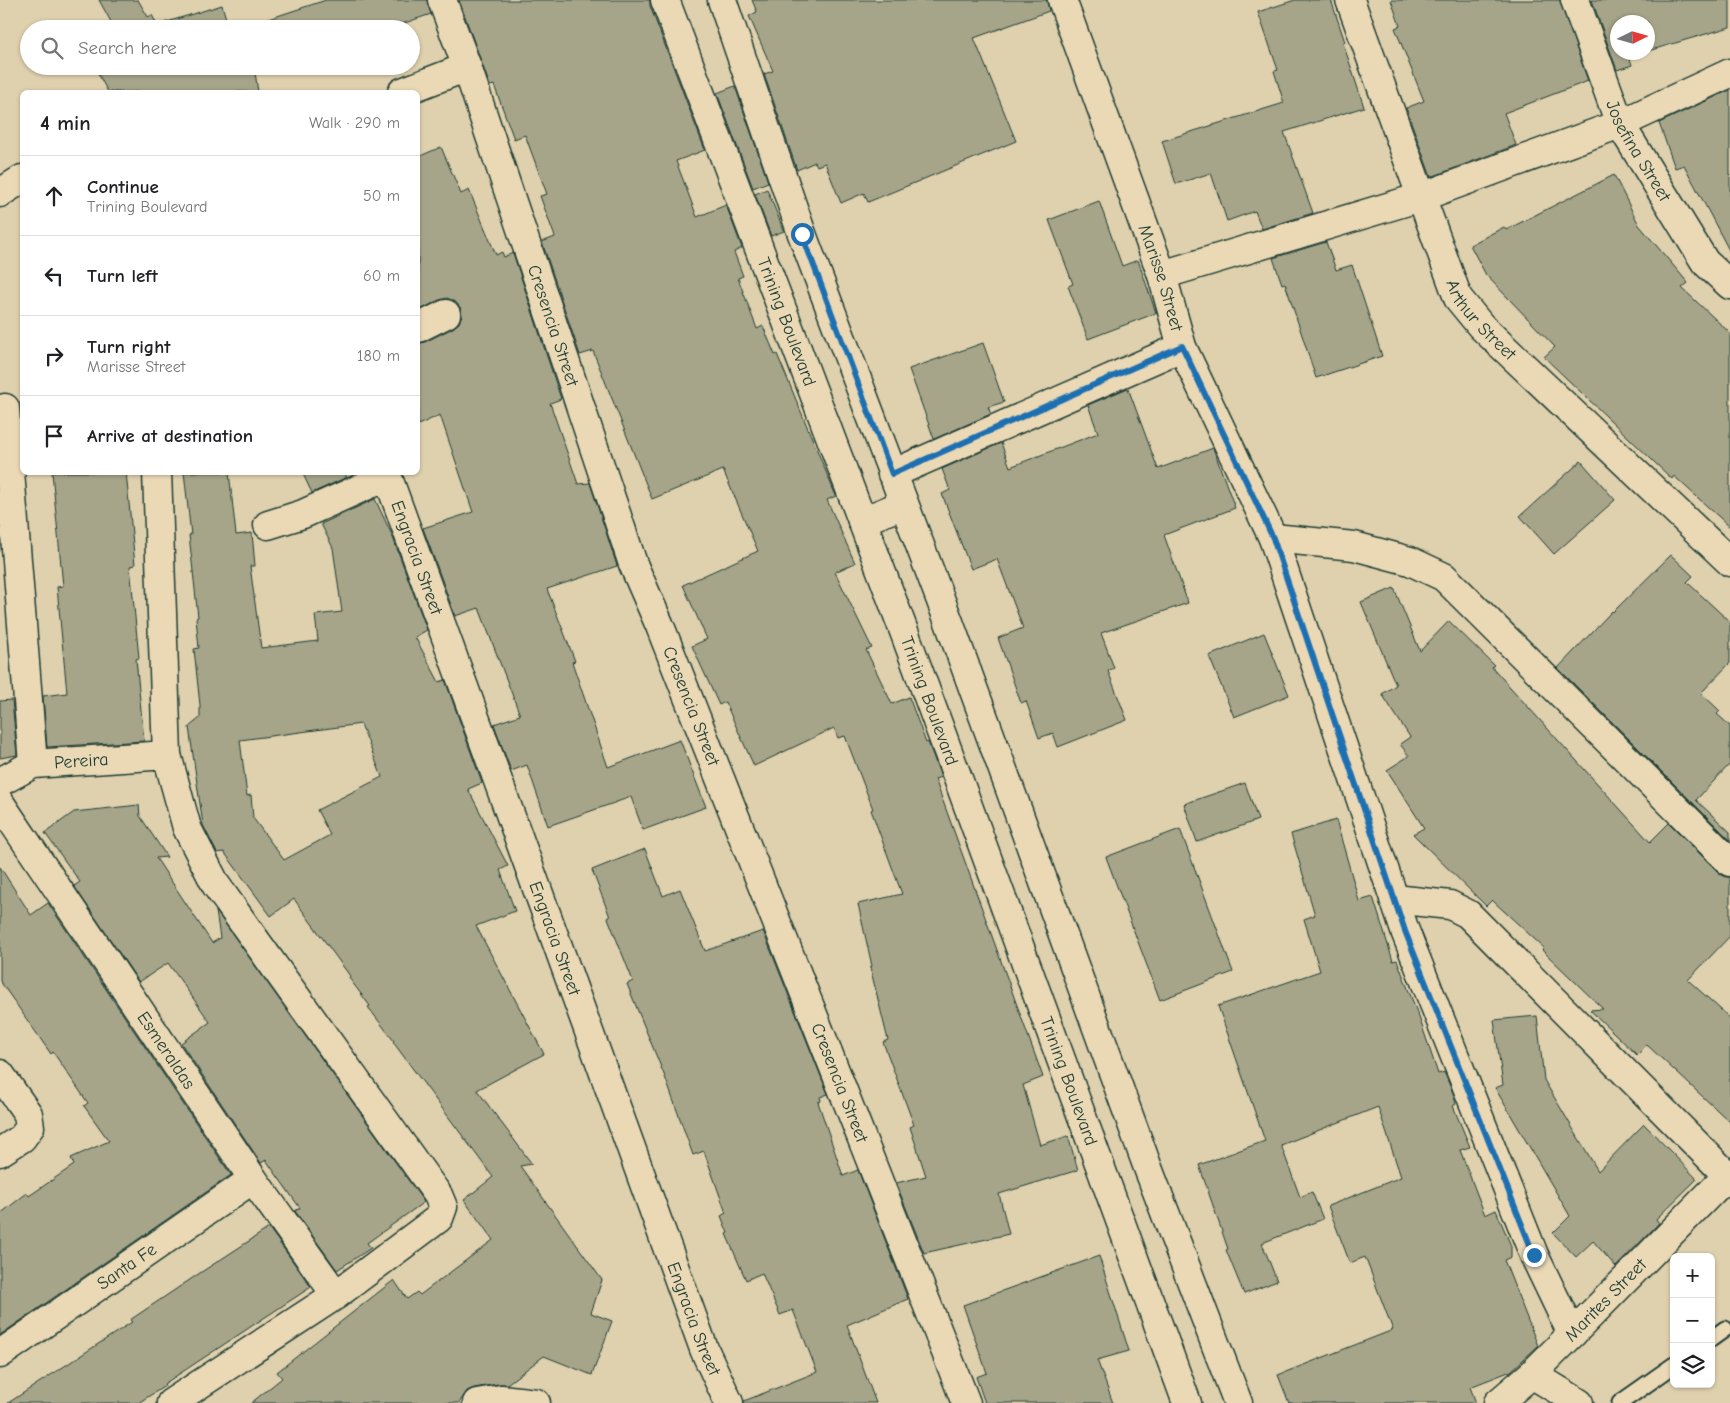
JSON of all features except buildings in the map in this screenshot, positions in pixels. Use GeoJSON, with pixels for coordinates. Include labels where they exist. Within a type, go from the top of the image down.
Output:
{"type":"FeatureCollection","features":[{"type":"Feature","properties":{"kind":"street","name":"Cresencia Street"},"geometry":{"type":"LineString","coordinates":[[442,0],[467,67],[632,564],[660,626],[966,1403]]}},
{"type":"Feature","properties":{"kind":"street","name":"Trining Boulevard"},"geometry":{"type":"LineString","coordinates":[[665,0],[909,643],[1186,1403]]}},
{"type":"Feature","properties":{"kind":"street"},"geometry":{"type":"LineString","coordinates":[[722,0],[802,234],[949,622],[1144,1159],[1238,1403]]}},
{"type":"Feature","properties":{"kind":"street","name":"Marisse Street"},"geometry":{"type":"LineString","coordinates":[[1062,0],[1162,275],[1182,346],[1273,538],[1405,931],[1534,1255],[1572,1334]]}},
{"type":"Feature","properties":{"kind":"street","name":"Arthur Street"},"geometry":{"type":"LineString","coordinates":[[1350,0],[1458,298],[1481,326],[1730,562]]}},
{"type":"Feature","properties":{"kind":"street","name":"Josefina Street"},"geometry":{"type":"LineString","coordinates":[[1575,0],[1620,124],[1705,262],[1730,285]]}},
{"type":"Feature","properties":{"kind":"street"},"geometry":{"type":"LineString","coordinates":[[407,90],[467,67]]}},
{"type":"Feature","properties":{"kind":"street"},"geometry":{"type":"LineString","coordinates":[[1162,275],[1420,197],[1620,124],[1730,73]]}},
{"type":"Feature","properties":{"kind":"street"},"geometry":{"type":"LineString","coordinates":[[0,193],[20,180]]}},
{"type":"Feature","properties":{"kind":"street"},"geometry":{"type":"LineString","coordinates":[[762,253],[802,234]]}},
{"type":"Feature","properties":{"kind":"street"},"geometry":{"type":"LineString","coordinates":[[420,327],[446,314]]}},
{"type":"Feature","properties":{"kind":"street"},"geometry":{"type":"LineString","coordinates":[[892,474],[1182,346]]}},
{"type":"Feature","properties":{"kind":"street"},"geometry":{"type":"LineString","coordinates":[[9,405],[9,564],[33,764]]}},
{"type":"Feature","properties":{"kind":"street"},"geometry":{"type":"LineString","coordinates":[[157,475],[167,755],[188,828],[216,885],[438,1195],[444,1207],[438,1218],[336,1295],[171,1403]]}},
{"type":"Feature","properties":{"kind":"street"},"geometry":{"type":"LineString","coordinates":[[268,525],[303,514],[385,475]]}},
{"type":"Feature","properties":{"kind":"street","name":"Engracia Street"},"geometry":{"type":"LineString","coordinates":[[387,475],[704,1349],[729,1403]]}},
{"type":"Feature","properties":{"kind":"street"},"geometry":{"type":"LineString","coordinates":[[862,521],[904,504]]}},
{"type":"Feature","properties":{"kind":"street"},"geometry":{"type":"LineString","coordinates":[[1273,538],[1354,546],[1410,561],[1444,577],[1730,862]]}},
{"type":"Feature","properties":{"kind":"street","name":"Pereira"},"geometry":{"type":"LineString","coordinates":[[0,782],[33,764],[167,755]]}},
{"type":"Feature","properties":{"kind":"street","name":"Esmeraldas"},"geometry":{"type":"LineString","coordinates":[[0,803],[252,1179],[336,1295]]}},
{"type":"Feature","properties":{"kind":"street"},"geometry":{"type":"LineString","coordinates":[[1394,900],[1450,906],[1468,914],[1729,1174]]}},
{"type":"Feature","properties":{"kind":"street"},"geometry":{"type":"LineString","coordinates":[[0,1074],[28,1114],[30,1127],[22,1138],[0,1152]]}},
{"type":"Feature","properties":{"kind":"street","name":"Marites Street"},"geometry":{"type":"LineString","coordinates":[[1498,1403],[1532,1374],[1729,1174]]}},
{"type":"Feature","properties":{"kind":"street","name":"Santa Fe"},"geometry":{"type":"LineString","coordinates":[[0,1354],[252,1179]]}},
{"type":"Feature","properties":{"kind":"street"},"geometry":{"type":"LineString","coordinates":[[1532,1374],[1579,1403]]}},
{"type":"Feature","properties":{"kind":"street"},"geometry":{"type":"LineString","coordinates":[[477,1403],[500,1399],[536,1403]]}},
{"type":"Feature","properties":{"kind":"lane"},"geometry":{"type":"LineString","coordinates":[[1715,1337],[1728,1329]]}},
{"type":"Feature","properties":{"kind":"lane"},"geometry":{"type":"LineString","coordinates":[[1620,1403],[1670,1368]]}},
{"type":"Feature","properties":{"kind":"route"},"geometry":{"type":"LineString","coordinates":[[802,234],[892,474],[1182,346],[1273,538],[1405,931],[1534,1255]]}}]}
